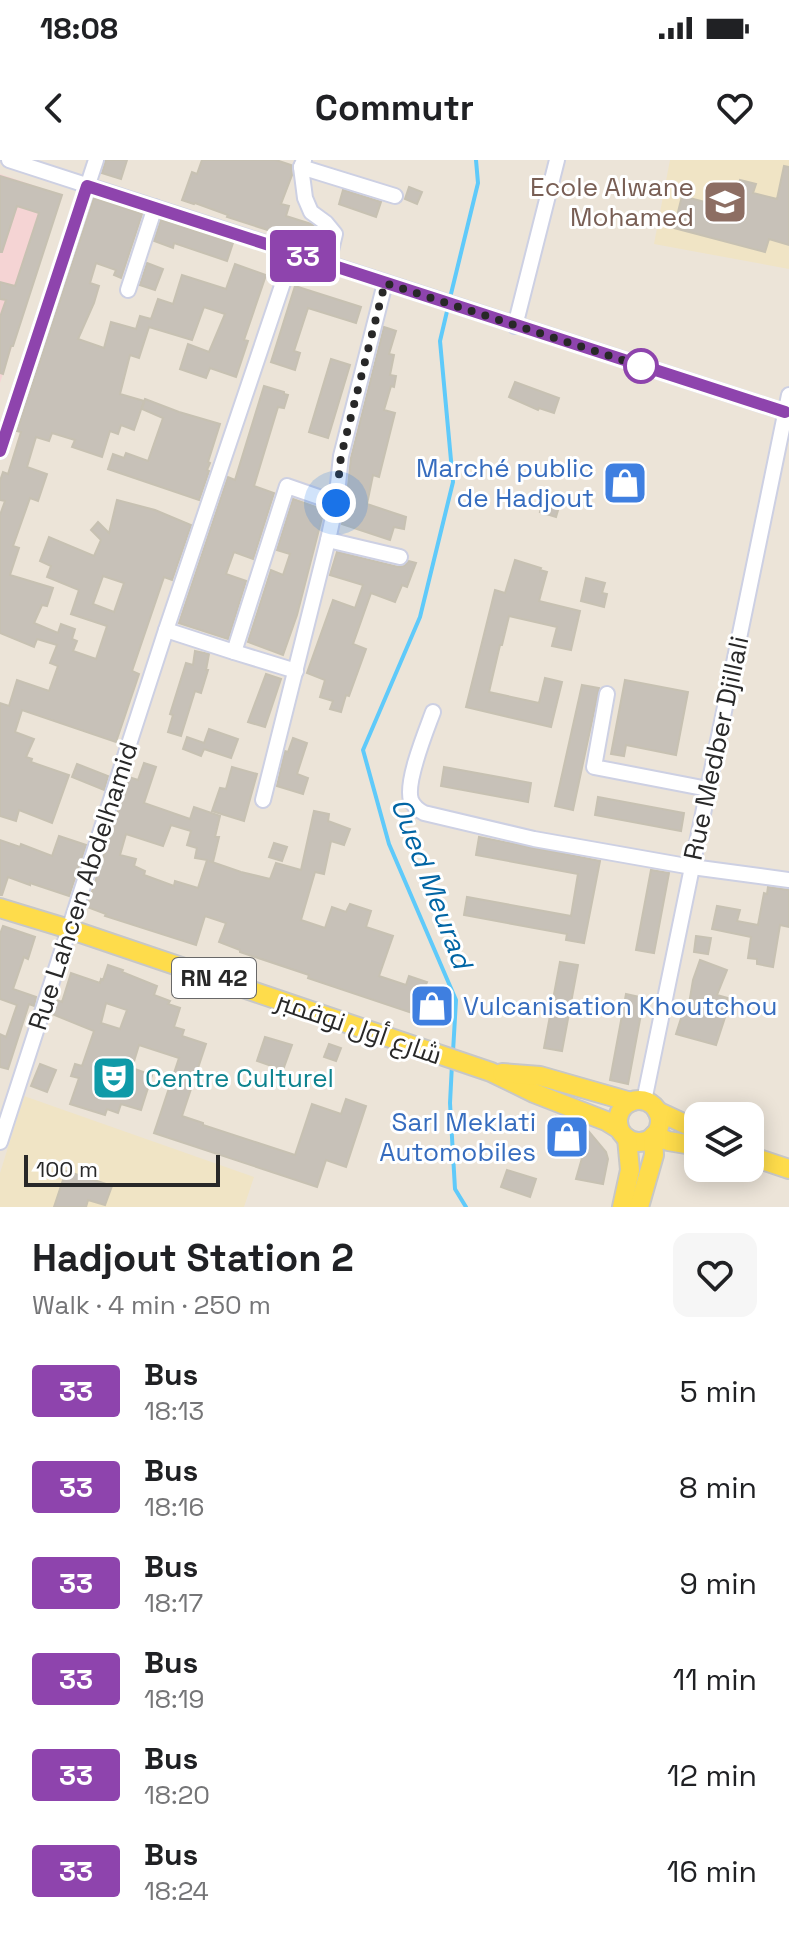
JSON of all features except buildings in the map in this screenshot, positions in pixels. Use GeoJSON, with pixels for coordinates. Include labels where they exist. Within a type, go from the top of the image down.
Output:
{"type":"FeatureCollection","features":[{"type":"Feature","properties":{"kind":"main road","name":"شارع أول نوفمبر"},"geometry":{"type":"LineString","coordinates":[[0,908],[486,1071]]}},
{"type":"Feature","properties":{"kind":"main road","name":"RN 42"},"geometry":{"type":"LineString","coordinates":[[486,1071],[540,1076],[644,1105]]}},
{"type":"Feature","properties":{"kind":"main road","name":"RN 42"},"geometry":{"type":"LineString","coordinates":[[486,1071],[606,1121],[623,1133]]}},
{"type":"Feature","properties":{"kind":"main road"},"geometry":{"type":"LineString","coordinates":[[622,1207],[630,1170],[618,1116],[621,1110],[644,1105],[684,1124]]}},
{"type":"Feature","properties":{"kind":"main road"},"geometry":{"type":"LineString","coordinates":[[639,1207],[654,1155],[654,1135],[659,1123],[644,1105]]}},
{"type":"Feature","properties":{"kind":"main road"},"geometry":{"type":"LineString","coordinates":[[623,1133],[638,1141],[654,1135]]}},
{"type":"Feature","properties":{"kind":"main road"},"geometry":{"type":"LineString","coordinates":[[654,1135],[684,1144]]}},
{"type":"Feature","properties":{"kind":"main road"},"geometry":{"type":"LineString","coordinates":[[764,1161],[789,1169]]}},
{"type":"Feature","properties":{"kind":"street"},"geometry":{"type":"LineString","coordinates":[[9,160],[785,412]]}},
{"type":"Feature","properties":{"kind":"street"},"geometry":{"type":"LineString","coordinates":[[0,451],[96,160]]}},
{"type":"Feature","properties":{"kind":"street"},"geometry":{"type":"LineString","coordinates":[[515,326],[557,160]]}},
{"type":"Feature","properties":{"kind":"street"},"geometry":{"type":"LineString","coordinates":[[328,263],[335,234],[311,212],[305,198],[302,163],[395,196]]}},
{"type":"Feature","properties":{"kind":"street"},"geometry":{"type":"LineString","coordinates":[[128,290],[155,207]]}},
{"type":"Feature","properties":{"kind":"street","name":"Rue Lahcen Abdelhamid"},"geometry":{"type":"LineString","coordinates":[[0,1140],[293,253]]}},
{"type":"Feature","properties":{"kind":"street"},"geometry":{"type":"LineString","coordinates":[[263,800],[328,540],[341,456],[388,284]]}},
{"type":"Feature","properties":{"kind":"street","name":"Rue Medber Djillali"},"geometry":{"type":"LineString","coordinates":[[644,1105],[789,395]]}},
{"type":"Feature","properties":{"kind":"street"},"geometry":{"type":"LineString","coordinates":[[234,652],[287,486],[336,503]]}},
{"type":"Feature","properties":{"kind":"street"},"geometry":{"type":"LineString","coordinates":[[328,540],[400,557]]}},
{"type":"Feature","properties":{"kind":"street"},"geometry":{"type":"LineString","coordinates":[[166,630],[296,671]]}},
{"type":"Feature","properties":{"kind":"street"},"geometry":{"type":"LineString","coordinates":[[607,694],[594,767],[708,789]]}},
{"type":"Feature","properties":{"kind":"street"},"geometry":{"type":"LineString","coordinates":[[433,712],[415,765],[410,796],[415,808],[424,813],[534,839],[692,867],[789,880]]}},
{"type":"Feature","properties":{"kind":"shaded area","name":"Ecole Alwane Mohamed"},"geometry":{"type":"Polygon","coordinates":[[[670,160],[789,160],[789,269],[654,244],[670,160]]]}},
{"type":"Feature","properties":{"kind":"shaded area"},"geometry":{"type":"Polygon","coordinates":[[[0,174],[62,195],[0,383],[0,174]]]}},
{"type":"Feature","properties":{"kind":"shaded area"},"geometry":{"type":"Polygon","coordinates":[[[24,1096],[254,1177],[244,1207],[0,1207],[0,1173],[24,1096]]]}},
{"type":"Feature","properties":{"kind":"waterway","name":"Oued Meurad"},"geometry":{"type":"LineString","coordinates":[[450,298],[478,183],[476,160]]}},
{"type":"Feature","properties":{"kind":"waterway","name":"Oued Meurad"},"geometry":{"type":"LineString","coordinates":[[448,307],[440,341],[453,482],[420,617],[363,750],[389,844],[456,1000],[453,1052]]}},
{"type":"Feature","properties":{"kind":"waterway","name":"Oued Meurad"},"geometry":{"type":"LineString","coordinates":[[452,1064],[450,1103],[455,1189],[466,1207]]}},
{"type":"Feature","properties":{"kind":"bus line","name":"33"},"geometry":{"type":"LineString","coordinates":[[0,451],[87,186],[785,412]]}},
{"type":"Feature","properties":{"kind":"place","name":"Ecole Alwane Mohamed"},"geometry":{"type":"Point","coordinates":[725,202]}},
{"type":"Feature","properties":{"kind":"place","name":"Marché public de Hadjout"},"geometry":{"type":"Point","coordinates":[625,483]}},
{"type":"Feature","properties":{"kind":"place","name":"Vulcanisation Khoutchou"},"geometry":{"type":"Point","coordinates":[432,1006]}},
{"type":"Feature","properties":{"kind":"place","name":"Centre Culturel"},"geometry":{"type":"Point","coordinates":[114,1078]}},
{"type":"Feature","properties":{"kind":"place","name":"Sarl Meklati Automobiles"},"geometry":{"type":"Point","coordinates":[567,1137]}},
{"type":"Feature","properties":{"kind":"route"},"geometry":{"type":"LineString","coordinates":[[336,503],[341,456],[385,283],[641,366]]}}]}
